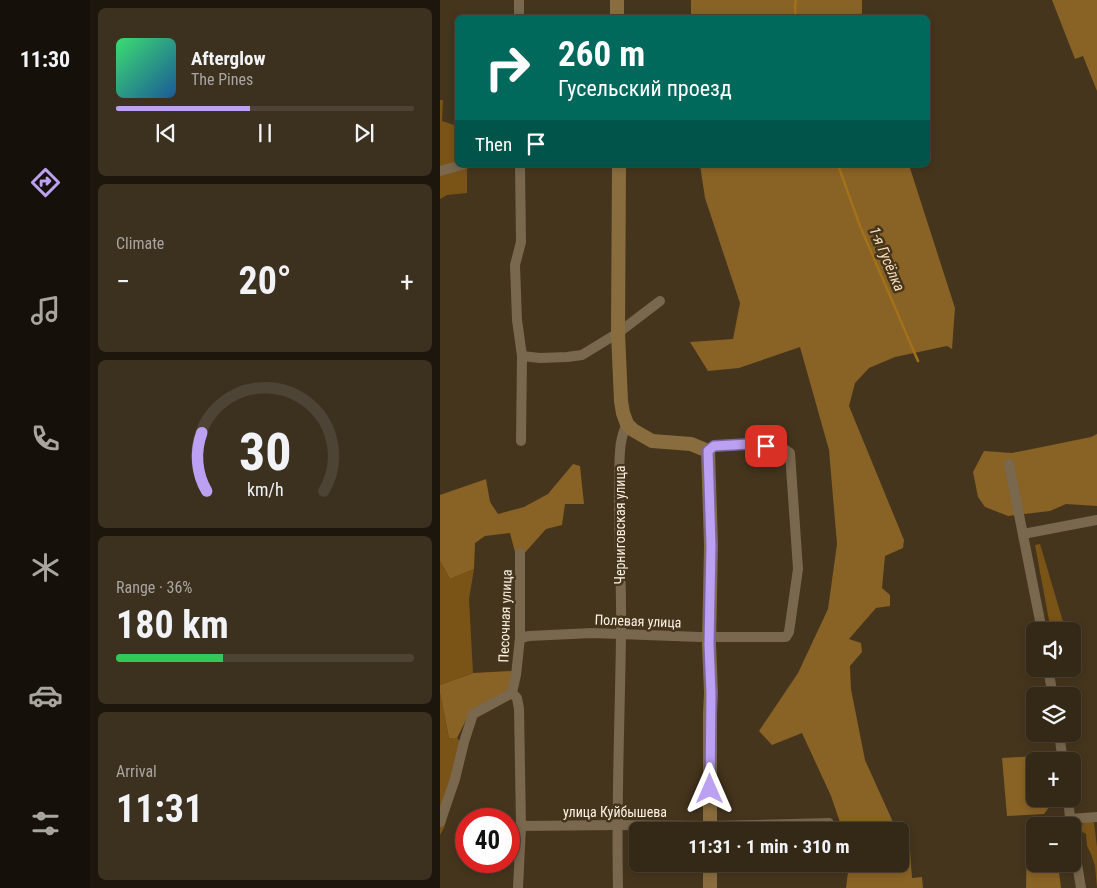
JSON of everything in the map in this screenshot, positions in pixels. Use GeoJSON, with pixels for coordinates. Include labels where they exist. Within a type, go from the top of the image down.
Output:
{"type":"FeatureCollection","features":[{"type":"Feature","properties":{"kind":"street"},"geometry":{"type":"LineString","coordinates":[[519,0],[519,15]]}},
{"type":"Feature","properties":{"kind":"street"},"geometry":{"type":"LineString","coordinates":[[617,0],[617,15]]}},
{"type":"Feature","properties":{"kind":"street"},"geometry":{"type":"LineString","coordinates":[[440,171],[455,167]]}},
{"type":"Feature","properties":{"kind":"street"},"geometry":{"type":"LineString","coordinates":[[520,167],[521,242],[515,265],[517,320],[522,356],[521,441]]}},
{"type":"Feature","properties":{"kind":"street"},"geometry":{"type":"LineString","coordinates":[[619,167],[618,333],[623,413],[627,424],[633,430],[652,441],[691,444],[708,451],[711,546],[710,822]]}},
{"type":"Feature","properties":{"kind":"street"},"geometry":{"type":"LineString","coordinates":[[522,356],[540,358],[582,355],[618,333],[660,301]]}},
{"type":"Feature","properties":{"kind":"street","name":"Черниговская улица"},"geometry":{"type":"LineString","coordinates":[[618,888],[617,825],[621,634],[620,442],[627,424]]}},
{"type":"Feature","properties":{"kind":"street","name":"Полевая улица"},"geometry":{"type":"LineString","coordinates":[[520,638],[592,633],[700,637],[786,637],[789,632],[798,569],[790,453],[784,449],[749,444],[714,446],[708,451]]}},
{"type":"Feature","properties":{"kind":"street"},"geometry":{"type":"LineString","coordinates":[[1008,464],[1040,622]]}},
{"type":"Feature","properties":{"kind":"street"},"geometry":{"type":"LineString","coordinates":[[1023,534],[1097,520]]}},
{"type":"Feature","properties":{"kind":"street","name":"Песочная улица"},"geometry":{"type":"LineString","coordinates":[[520,553],[520,638],[512,693],[517,698],[519,709],[520,808]]}},
{"type":"Feature","properties":{"kind":"street"},"geometry":{"type":"LineString","coordinates":[[440,822],[472,714],[512,693]]}},
{"type":"Feature","properties":{"kind":"street"},"geometry":{"type":"LineString","coordinates":[[1081,821],[1097,818]]}},
{"type":"Feature","properties":{"kind":"street","name":"улица Куйбышева"},"geometry":{"type":"LineString","coordinates":[[520,826],[629,826]]}},
{"type":"Feature","properties":{"kind":"street"},"geometry":{"type":"LineString","coordinates":[[710,872],[710,888]]}},
{"type":"Feature","properties":{"kind":"street"},"geometry":{"type":"LineString","coordinates":[[1078,872],[1081,888]]}},
{"type":"Feature","properties":{"kind":"street","name":"Песочная улица"},"geometry":{"type":"LineString","coordinates":[[518,873],[518,888]]}},
{"type":"Feature","properties":{"kind":"shaded area"},"geometry":{"type":"Polygon","coordinates":[[[691,0],[862,0],[862,15],[691,15],[691,0]]]}},
{"type":"Feature","properties":{"kind":"shaded area"},"geometry":{"type":"Polygon","coordinates":[[[1052,0],[1097,0],[1097,91],[1083,56],[1075,59],[1052,0]]]}},
{"type":"Feature","properties":{"kind":"shaded area"},"geometry":{"type":"Polygon","coordinates":[[[440,100],[443,100],[442,121],[455,125],[455,167],[470,167],[467,169],[467,193],[447,195],[440,199],[440,100]]]}},
{"type":"Feature","properties":{"kind":"shaded area"},"geometry":{"type":"Polygon","coordinates":[[[700,167],[910,167],[955,308],[952,349],[947,346],[895,357],[869,368],[855,383],[849,406],[904,540],[903,548],[885,556],[882,588],[890,595],[890,606],[876,608],[849,639],[861,643],[862,652],[850,666],[851,689],[865,760],[893,822],[840,822],[831,796],[802,733],[772,745],[759,731],[798,673],[828,609],[837,544],[829,450],[800,347],[739,368],[708,371],[690,342],[733,339],[740,303],[705,198],[700,167]]]}},
{"type":"Feature","properties":{"kind":"shaded area"},"geometry":{"type":"Polygon","coordinates":[[[1097,434],[1097,506],[1066,504],[1050,511],[1008,516],[985,507],[978,497],[973,472],[984,451],[1012,453],[1091,437],[1097,434]]]}},
{"type":"Feature","properties":{"kind":"shaded area"},"geometry":{"type":"Polygon","coordinates":[[[573,464],[580,466],[584,504],[565,504],[562,525],[546,529],[517,560],[510,533],[485,536],[475,543],[474,569],[450,579],[440,561],[440,495],[486,479],[490,502],[498,514],[524,507],[548,494],[573,464]]]}},
{"type":"Feature","properties":{"kind":"shaded area"},"geometry":{"type":"Polygon","coordinates":[[[1040,544],[1063,622],[1049,622],[1035,545],[1040,544]]]}},
{"type":"Feature","properties":{"kind":"shaded area"},"geometry":{"type":"Polygon","coordinates":[[[440,561],[450,579],[474,569],[469,599],[473,673],[440,685],[440,561]]]}},
{"type":"Feature","properties":{"kind":"shaded area"},"geometry":{"type":"Polygon","coordinates":[[[512,671],[509,688],[504,693],[471,710],[457,738],[449,738],[440,685],[473,673],[512,671]]]}},
{"type":"Feature","properties":{"kind":"shaded area"},"geometry":{"type":"Polygon","coordinates":[[[440,693],[449,738],[457,738],[465,747],[458,782],[444,828],[440,835],[440,693]]]}},
{"type":"Feature","properties":{"kind":"shaded area"},"geometry":{"type":"Polygon","coordinates":[[[1026,757],[1026,807],[1049,807],[1044,814],[1007,816],[1002,758],[1026,757]]]}},
{"type":"Feature","properties":{"kind":"shaded area"},"geometry":{"type":"Polygon","coordinates":[[[1091,820],[1094,823],[1097,847],[1097,888],[1095,866],[1087,846],[1086,834],[1081,831],[1084,821],[1091,820]]]}},
{"type":"Feature","properties":{"kind":"shaded area"},"geometry":{"type":"Polygon","coordinates":[[[909,850],[912,878],[922,877],[923,888],[846,888],[848,872],[909,872],[909,850]]]}},
{"type":"Feature","properties":{"kind":"shaded area"},"geometry":{"type":"Polygon","coordinates":[[[1026,872],[1059,872],[1061,888],[1026,888],[1026,872]]]}},
{"type":"Feature","properties":{"kind":"waterway","name":"1-я Гусёлка"},"geometry":{"type":"LineString","coordinates":[[796,0],[796,15]]}},
{"type":"Feature","properties":{"kind":"waterway","name":"1-я Гусёлка"},"geometry":{"type":"LineString","coordinates":[[839,167],[860,226],[918,361]]}},
{"type":"Feature","properties":{"kind":"route"},"geometry":{"type":"LineString","coordinates":[[710,789],[711,693],[709,644],[711,546],[708,451],[714,446],[749,444],[766,446]]}}]}
